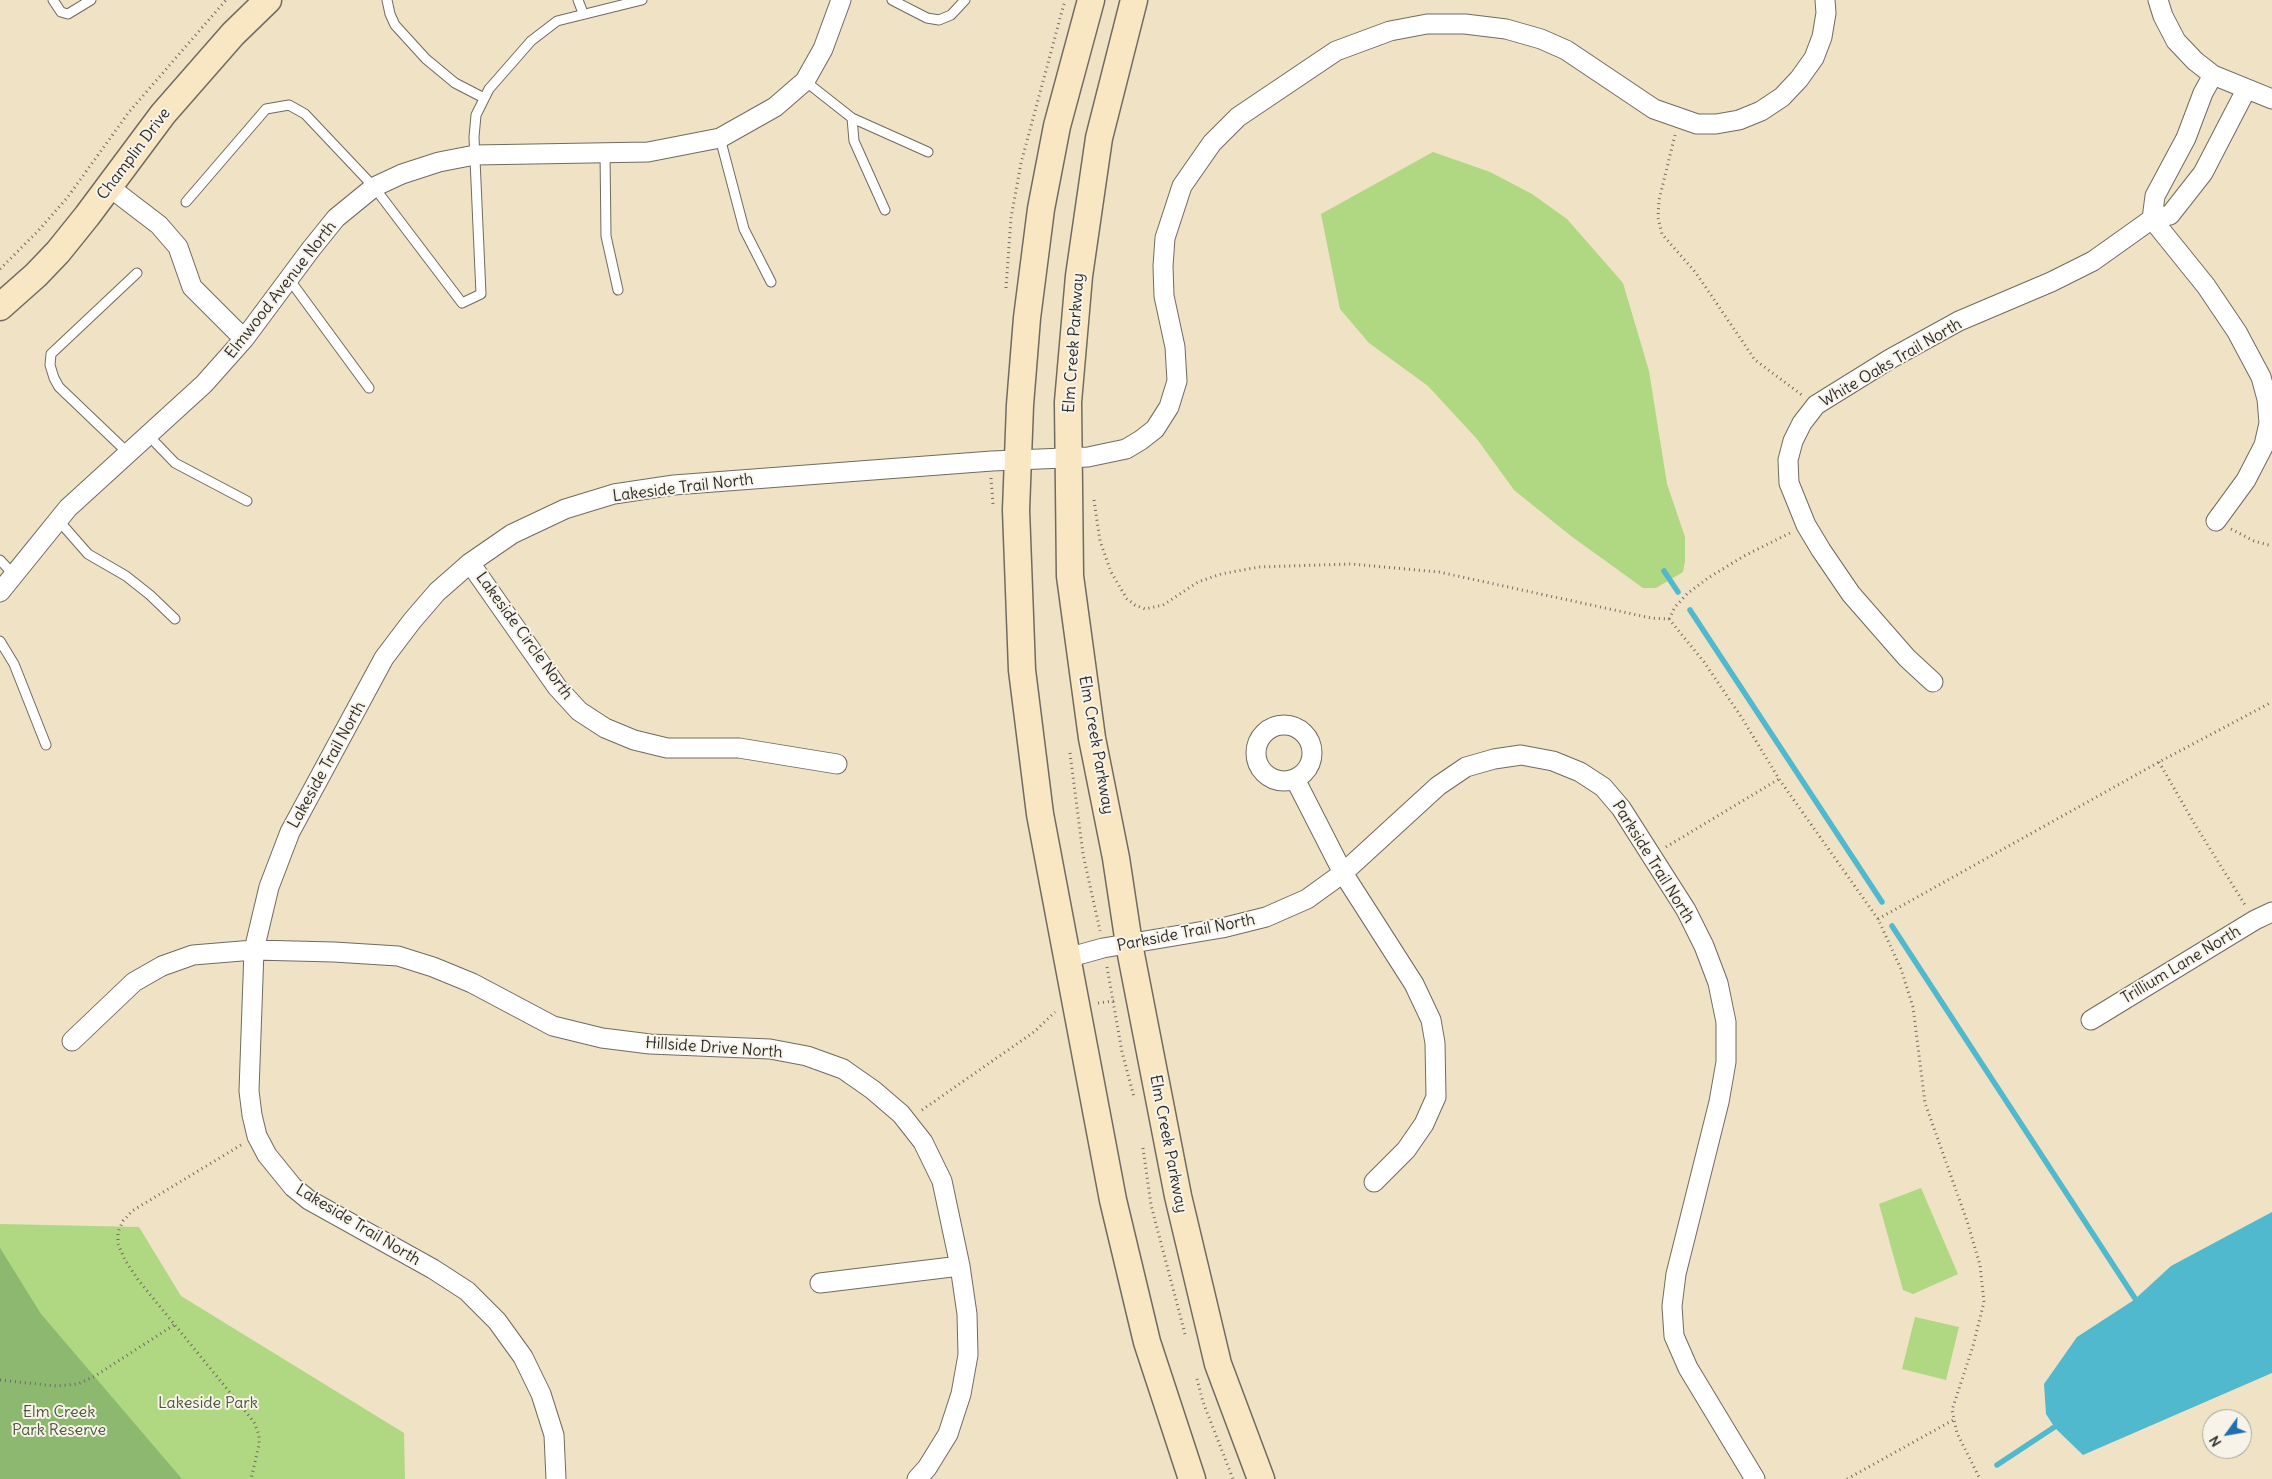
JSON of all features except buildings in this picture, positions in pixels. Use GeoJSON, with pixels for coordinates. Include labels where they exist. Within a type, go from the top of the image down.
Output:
{"type":"FeatureCollection","features":[{"type":"Feature","properties":{"kind":"street","name":"Champlin Drive"},"geometry":{"type":"LineString","coordinates":[[0,307],[36,275],[58,252],[199,72],[268,0]]}},
{"type":"Feature","properties":{"kind":"street","name":"Elmwood Avenue North"},"geometry":{"type":"LineString","coordinates":[[0,592],[68,508],[204,384],[244,339],[336,218],[374,187],[420,168],[475,155],[648,152],[720,138],[774,107],[804,81],[823,49],[841,0]]}},
{"type":"Feature","properties":{"kind":"street"},"geometry":{"type":"LineString","coordinates":[[1091,0],[1057,126],[1042,210],[1027,318],[1017,461],[1016,510],[1022,670],[1040,814],[1113,1200],[1147,1342],[1192,1479]]}},
{"type":"Feature","properties":{"kind":"street","name":"Elm Creek Parkway"},"geometry":{"type":"LineString","coordinates":[[1134,0],[1099,138],[1079,276],[1068,402],[1070,576],[1092,738],[1116,858],[1129,944],[1178,1196],[1218,1364],[1261,1479]]}},
{"type":"Feature","properties":{"kind":"street","name":"Lakeside Trail North"},"geometry":{"type":"LineString","coordinates":[[556,1479],[554,1435],[541,1394],[523,1357],[497,1320],[467,1291],[433,1269],[309,1200],[293,1187],[278,1170],[257,1136],[249,1091],[254,950],[269,886],[290,832],[384,658],[412,621],[437,592],[470,563],[512,534],[564,509],[614,494],[674,485],[1100,456],[1126,449],[1141,440],[1154,429],[1169,407],[1177,382],[1175,347],[1164,296],[1163,266],[1165,238],[1182,186],[1212,143],[1238,117],[1336,51],[1390,31],[1427,24],[1465,24],[1506,28],[1541,39],[1566,50],[1654,109],[1678,119],[1697,124],[1739,120],[1761,111],[1782,97],[1799,79],[1814,58],[1822,37],[1826,13],[1825,0]]}},
{"type":"Feature","properties":{"kind":"street"},"geometry":{"type":"LineString","coordinates":[[2158,0],[2162,16],[2176,41],[2195,61],[2213,75],[2272,99]]}},
{"type":"Feature","properties":{"kind":"street"},"geometry":{"type":"LineString","coordinates":[[2213,75],[2203,93],[2186,138],[2155,196],[2152,219],[2206,286],[2237,332],[2261,377],[2267,399],[2269,423],[2264,445],[2246,480],[2216,521]]}},
{"type":"Feature","properties":{"kind":"street","name":"White Oaks Trail North"},"geometry":{"type":"LineString","coordinates":[[1933,682],[1907,658],[1851,594],[1820,550],[1806,525],[1789,483],[1788,460],[1793,441],[1802,423],[1816,405],[1890,359],[1959,321],[2051,282],[2092,261],[2152,219],[2170,215],[2203,173],[2246,90]]}},
{"type":"Feature","properties":{"kind":"street"},"geometry":{"type":"LineString","coordinates":[[108,186],[159,224],[178,247],[192,287],[244,339]]}},
{"type":"Feature","properties":{"kind":"street","name":"Lakeside Circle North"},"geometry":{"type":"LineString","coordinates":[[470,563],[557,687],[579,711],[605,728],[634,740],[667,748],[739,748],[837,764]]}},
{"type":"Feature","properties":{"kind":"street","name":"Parkside Trail North"},"geometry":{"type":"LineString","coordinates":[[1067,958],[1129,944],[1222,928],[1266,917],[1307,899],[1343,873],[1438,786],[1466,767],[1494,759],[1521,755],[1553,761],[1580,772],[1603,787],[1622,808],[1686,910],[1704,946],[1718,983],[1726,1022],[1726,1062],[1719,1102],[1676,1274],[1672,1306],[1674,1336],[1688,1368],[1755,1479]]}},
{"type":"Feature","properties":{"kind":"street"},"geometry":{"type":"LineString","coordinates":[[1295,779],[1343,873],[1414,984],[1431,1020],[1436,1044],[1436,1097],[1424,1124],[1406,1150],[1374,1182]]}},
{"type":"Feature","properties":{"kind":"street","name":"Trillium Lane North"},"geometry":{"type":"LineString","coordinates":[[2091,1020],[2254,920],[2272,912]]}},
{"type":"Feature","properties":{"kind":"street","name":"Hillside Drive North"},"geometry":{"type":"LineString","coordinates":[[72,1041],[134,982],[162,966],[193,956],[254,950],[398,956],[433,967],[472,983],[553,1026],[602,1038],[650,1044],[770,1049],[807,1056],[843,1069],[873,1090],[907,1120],[924,1142],[942,1181],[960,1266],[967,1314],[968,1355],[961,1394],[948,1434],[927,1468],[917,1479]]}},
{"type":"Feature","properties":{"kind":"street"},"geometry":{"type":"LineString","coordinates":[[820,1283],[960,1266]]}},
{"type":"Feature","properties":{"kind":"lane"},"geometry":{"type":"LineString","coordinates":[[53,0],[61,12],[68,14],[92,0]]}},
{"type":"Feature","properties":{"kind":"lane"},"geometry":{"type":"LineString","coordinates":[[387,0],[395,25],[426,60],[455,83],[484,98]]}},
{"type":"Feature","properties":{"kind":"lane"},"geometry":{"type":"LineString","coordinates":[[578,0],[583,14]]}},
{"type":"Feature","properties":{"kind":"lane"},"geometry":{"type":"LineString","coordinates":[[186,202],[266,110],[289,104],[305,114],[374,187],[462,302],[481,294],[475,155],[476,115],[484,98],[489,89],[532,41],[558,21],[642,0]]}},
{"type":"Feature","properties":{"kind":"lane"},"geometry":{"type":"LineString","coordinates":[[892,0],[927,18],[939,20],[951,15],[965,0]]}},
{"type":"Feature","properties":{"kind":"lane"},"geometry":{"type":"LineString","coordinates":[[804,81],[852,118],[928,152]]}},
{"type":"Feature","properties":{"kind":"lane"},"geometry":{"type":"LineString","coordinates":[[852,118],[854,140],[885,210]]}},
{"type":"Feature","properties":{"kind":"lane"},"geometry":{"type":"LineString","coordinates":[[720,138],[744,228],[771,282]]}},
{"type":"Feature","properties":{"kind":"lane"},"geometry":{"type":"LineString","coordinates":[[605,153],[606,236],[618,290]]}},
{"type":"Feature","properties":{"kind":"lane"},"geometry":{"type":"LineString","coordinates":[[128,453],[60,387],[54,378],[50,365],[51,354],[137,273]]}},
{"type":"Feature","properties":{"kind":"lane"},"geometry":{"type":"LineString","coordinates":[[289,279],[369,388]]}},
{"type":"Feature","properties":{"kind":"lane"},"geometry":{"type":"LineString","coordinates":[[148,435],[175,463],[247,501]]}},
{"type":"Feature","properties":{"kind":"lane"},"geometry":{"type":"LineString","coordinates":[[59,521],[88,554],[126,576],[150,595],[175,619]]}},
{"type":"Feature","properties":{"kind":"lane"},"geometry":{"type":"LineString","coordinates":[[0,560],[14,575]]}},
{"type":"Feature","properties":{"kind":"lane"},"geometry":{"type":"LineString","coordinates":[[0,641],[14,664],[46,745]]}},
{"type":"Feature","properties":{"kind":"path"},"geometry":{"type":"LineString","coordinates":[[0,269],[38,231],[67,198],[129,112],[226,0]]}},
{"type":"Feature","properties":{"kind":"path"},"geometry":{"type":"LineString","coordinates":[[1678,119],[1659,200],[1658,218],[1662,234],[1696,273],[1755,360],[1816,405]]}},
{"type":"Feature","properties":{"kind":"path"},"geometry":{"type":"LineString","coordinates":[[2216,521],[2254,540],[2272,546]]}},
{"type":"Feature","properties":{"kind":"path"},"geometry":{"type":"LineString","coordinates":[[1669,619],[1675,607],[1687,594],[1708,578],[1744,556],[1806,525]]}},
{"type":"Feature","properties":{"kind":"path"},"geometry":{"type":"LineString","coordinates":[[1878,919],[2272,702]]}},
{"type":"Feature","properties":{"kind":"path"},"geometry":{"type":"LineString","coordinates":[[2160,762],[2194,823],[2254,920]]}},
{"type":"Feature","properties":{"kind":"path"},"geometry":{"type":"LineString","coordinates":[[1652,855],[1779,779]]}},
{"type":"Feature","properties":{"kind":"path"},"geometry":{"type":"LineString","coordinates":[[907,1120],[1034,1032],[1053,1013],[1114,1001]]}},
{"type":"Feature","properties":{"kind":"path"},"geometry":{"type":"LineString","coordinates":[[251,1479],[259,1446],[259,1435],[254,1422],[174,1324],[126,1260],[118,1244],[118,1232],[123,1221],[132,1211],[257,1136]]}},
{"type":"Feature","properties":{"kind":"path"},"geometry":{"type":"LineString","coordinates":[[0,1380],[56,1386],[78,1384],[103,1371],[174,1324]]}},
{"type":"Feature","properties":{"kind":"path"},"geometry":{"type":"LineString","coordinates":[[1847,1479],[1954,1419]]}},
{"type":"Feature","properties":{"kind":"green space"},"geometry":{"type":"Polygon","coordinates":[[[1433,152],[1490,172],[1532,194],[1567,219],[1623,283],[1649,371],[1667,484],[1685,537],[1683,572],[1656,588],[1643,588],[1571,536],[1514,490],[1477,439],[1428,386],[1369,343],[1340,309],[1321,214],[1433,152]]]}},
{"type":"Feature","properties":{"kind":"green space"},"geometry":{"type":"Polygon","coordinates":[[[1921,1188],[1958,1274],[1913,1294],[1903,1290],[1879,1204],[1921,1188]]]}},
{"type":"Feature","properties":{"kind":"green space","name":"Lakeside Park"},"geometry":{"type":"Polygon","coordinates":[[[0,1224],[139,1227],[181,1296],[404,1433],[405,1479],[0,1479],[0,1224]]]}},
{"type":"Feature","properties":{"kind":"green space","name":"Elm Creek Park Reserve"},"geometry":{"type":"Polygon","coordinates":[[[0,1248],[41,1314],[182,1479],[0,1479],[0,1248]]]}},
{"type":"Feature","properties":{"kind":"green space"},"geometry":{"type":"Polygon","coordinates":[[[1915,1317],[1959,1327],[1946,1380],[1902,1369],[1915,1317]]]}},
{"type":"Feature","properties":{"kind":"water"},"geometry":{"type":"Polygon","coordinates":[[[2272,1212],[2272,1373],[2083,1455],[2055,1428],[2046,1414],[2044,1384],[2077,1337],[2134,1300],[2171,1266],[2272,1212]]]}},
{"type":"Feature","properties":{"kind":"waterway"},"geometry":{"type":"LineString","coordinates":[[1664,571],[1678,592]]}},
{"type":"Feature","properties":{"kind":"waterway"},"geometry":{"type":"LineString","coordinates":[[1690,610],[1882,902]]}},
{"type":"Feature","properties":{"kind":"waterway"},"geometry":{"type":"LineString","coordinates":[[1892,926],[2138,1303]]}},
{"type":"Feature","properties":{"kind":"waterway"},"geometry":{"type":"LineString","coordinates":[[1997,1465],[2059,1424]]}}]}
